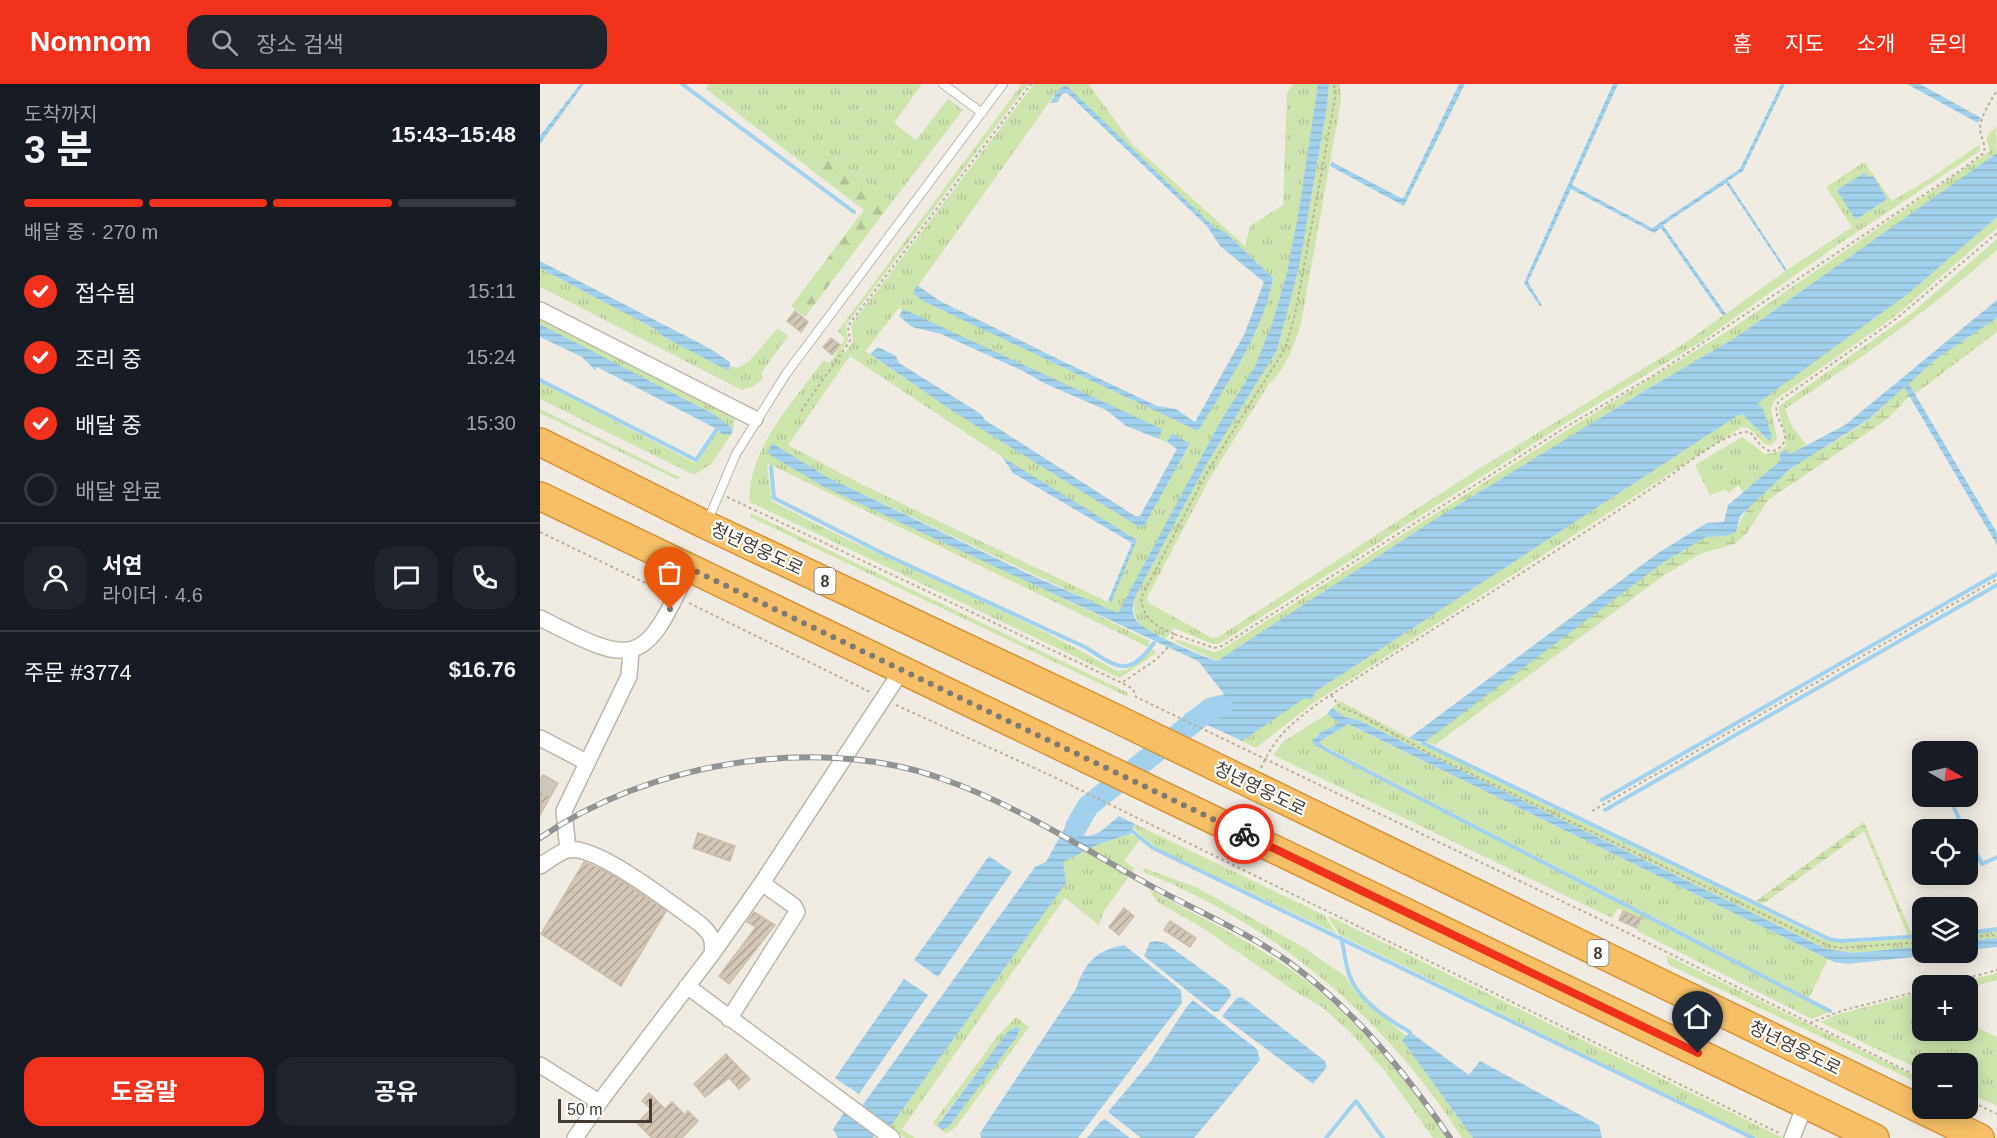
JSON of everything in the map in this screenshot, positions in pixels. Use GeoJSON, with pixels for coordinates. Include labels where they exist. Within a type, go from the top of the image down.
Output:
{"type":"FeatureCollection","features":[{"type":"Feature","properties":{"kind":"highway","name":"청년영웅도로"},"geometry":{"type":"LineString","coordinates":[[540,442],[706,525],[1111,716],[1980,1138]]}},
{"type":"Feature","properties":{"kind":"highway"},"geometry":{"type":"LineString","coordinates":[[540,495],[1875,1138]]}},
{"type":"Feature","properties":{"kind":"street"},"geometry":{"type":"LineString","coordinates":[[540,310],[755,419]]}},
{"type":"Feature","properties":{"kind":"street"},"geometry":{"type":"LineString","coordinates":[[540,618],[591,644],[613,651],[631,651],[648,642],[676,597],[689,568]]}},
{"type":"Feature","properties":{"kind":"street"},"geometry":{"type":"LineString","coordinates":[[568,850],[562,795],[586,762],[629,676],[631,651]]}},
{"type":"Feature","properties":{"kind":"street"},"geometry":{"type":"LineString","coordinates":[[575,1138],[762,883],[902,670]]}},
{"type":"Feature","properties":{"kind":"street"},"geometry":{"type":"LineString","coordinates":[[540,738],[586,762]]}},
{"type":"Feature","properties":{"kind":"street"},"geometry":{"type":"LineString","coordinates":[[540,866],[568,850],[585,850],[607,860],[700,924],[710,933],[714,941],[712,954]]}},
{"type":"Feature","properties":{"kind":"street"},"geometry":{"type":"LineString","coordinates":[[729,1019],[797,912],[794,906],[762,883]]}},
{"type":"Feature","properties":{"kind":"street"},"geometry":{"type":"LineString","coordinates":[[687,986],[887,1135]]}},
{"type":"Feature","properties":{"kind":"street"},"geometry":{"type":"LineString","coordinates":[[540,1065],[600,1102]]}},
{"type":"Feature","properties":{"kind":"street"},"geometry":{"type":"LineString","coordinates":[[1786,1136],[1805,1105]]}},
{"type":"Feature","properties":{"kind":"lane"},"geometry":{"type":"LineString","coordinates":[[943,84],[982,113]]}},
{"type":"Feature","properties":{"kind":"lane"},"geometry":{"type":"LineString","coordinates":[[706,525],[736,454],[755,419],[786,374],[1003,84]]}},
{"type":"Feature","properties":{"kind":"path"},"geometry":{"type":"LineString","coordinates":[[801,411],[850,341],[848,326],[1031,84]]}},
{"type":"Feature","properties":{"kind":"path"},"geometry":{"type":"LineString","coordinates":[[1334,84],[1335,97],[1321,177],[1295,314],[1286,347],[1206,474],[1141,598],[1142,607],[1148,619],[1157,626],[1214,648],[1222,646],[1685,355],[1984,153],[1986,146],[1980,127],[1987,106],[1997,90]]}},
{"type":"Feature","properties":{"kind":"path"},"geometry":{"type":"LineString","coordinates":[[1252,786],[1274,742],[1289,725],[1331,695],[1736,434],[1750,432],[1763,448],[1778,450],[1785,437],[1776,416],[1775,407],[1779,400],[1896,319],[1997,232]]}},
{"type":"Feature","properties":{"kind":"path"},"geometry":{"type":"LineString","coordinates":[[719,494],[1122,683],[1133,689],[1136,697],[1622,930],[1912,1074]]}},
{"type":"Feature","properties":{"kind":"path"},"geometry":{"type":"LineString","coordinates":[[540,532],[884,699],[1054,777],[1168,835],[1786,1136]]}},
{"type":"Feature","properties":{"kind":"path"},"geometry":{"type":"LineString","coordinates":[[1592,811],[1997,579]]}},
{"type":"Feature","properties":{"kind":"path"},"geometry":{"type":"LineString","coordinates":[[1122,683],[1157,659],[1168,647],[1174,634]]}},
{"type":"Feature","properties":{"kind":"path"},"geometry":{"type":"LineString","coordinates":[[1331,695],[1346,711],[1358,714],[1432,755],[1827,945],[1840,948],[1912,943]]}},
{"type":"Feature","properties":{"kind":"path"},"geometry":{"type":"LineString","coordinates":[[1978,937],[1997,935]]}},
{"type":"Feature","properties":{"kind":"path"},"geometry":{"type":"LineString","coordinates":[[1978,975],[1997,970]]}},
{"type":"Feature","properties":{"kind":"path"},"geometry":{"type":"LineString","coordinates":[[1810,1023],[1844,1010],[1912,993]]}},
{"type":"Feature","properties":{"kind":"path"},"geometry":{"type":"LineString","coordinates":[[1978,1105],[1997,1114]]}},
{"type":"Feature","properties":{"kind":"green space"},"geometry":{"type":"Polygon","coordinates":[[[709,84],[922,84],[894,123],[916,140],[948,99],[963,110],[892,202],[824,150],[810,169],[706,89],[709,84]]]}},
{"type":"Feature","properties":{"kind":"green space"},"geometry":{"type":"Polygon","coordinates":[[[1022,84],[1028,84],[846,325],[848,340],[842,350],[845,353],[853,341],[851,325],[1034,84],[1089,84],[1132,144],[1245,246],[1250,226],[1283,205],[1287,93],[1293,84],[1318,84],[1299,210],[1287,272],[1273,321],[1255,366],[1219,424],[1118,614],[827,477],[773,444],[767,453],[1150,641],[1148,647],[769,464],[767,467],[772,501],[1032,626],[1117,671],[1126,670],[1152,649],[1156,653],[1120,678],[750,502],[751,483],[764,445],[787,409],[824,360],[830,363],[845,339],[838,331],[1022,84]],[[1066,85],[1058,90],[913,293],[923,301],[1198,431],[1253,338],[1268,299],[1273,278],[1225,232],[1214,227],[1066,85]],[[899,308],[865,351],[955,412],[1139,527],[1144,525],[1190,445],[1172,433],[1167,442],[1159,439],[1161,429],[899,308]],[[850,356],[788,445],[861,484],[1110,603],[1137,540],[1046,486],[850,356]]]}},
{"type":"Feature","properties":{"kind":"green space"},"geometry":{"type":"Polygon","coordinates":[[[1329,84],[1340,84],[1341,101],[1301,324],[1285,364],[1269,384],[1211,476],[1147,598],[1149,603],[1212,638],[1218,637],[1480,468],[1685,343],[1852,227],[1826,187],[1864,162],[1892,201],[1980,144],[1980,151],[1839,244],[1702,341],[1563,425],[1219,644],[1212,644],[1174,628],[1166,638],[1151,632],[1140,624],[1135,614],[1135,597],[1206,465],[1277,350],[1299,267],[1329,84]],[[1866,167],[1834,186],[1857,219],[1887,199],[1866,167]]]}},
{"type":"Feature","properties":{"kind":"green space"},"geometry":{"type":"Polygon","coordinates":[[[1996,126],[1997,153],[1993,157],[1735,338],[1435,520],[1217,661],[1173,641],[1179,640],[1214,652],[1221,650],[1567,430],[1734,327],[1990,151],[1986,138],[1996,126]]]}},
{"type":"Feature","properties":{"kind":"green space"},"geometry":{"type":"Polygon","coordinates":[[[824,150],[892,202],[805,317],[791,306],[864,210],[810,169],[824,150]]]}},
{"type":"Feature","properties":{"kind":"green space"},"geometry":{"type":"Polygon","coordinates":[[[1866,167],[1873,176],[1870,178],[1864,173],[1837,190],[1834,186],[1866,167]]]}},
{"type":"Feature","properties":{"kind":"green space"},"geometry":{"type":"Polygon","coordinates":[[[1997,217],[1997,228],[1894,317],[1775,400],[1771,409],[1777,439],[1771,446],[1763,442],[1751,430],[1742,427],[1312,704],[1256,748],[1242,741],[1305,697],[1312,700],[1315,692],[1741,413],[1768,441],[1757,403],[1858,328],[1873,320],[1997,217]]]}},
{"type":"Feature","properties":{"kind":"green space"},"geometry":{"type":"Polygon","coordinates":[[[1997,239],[1997,250],[1946,293],[1868,353],[1785,409],[1793,428],[1806,444],[1743,492],[1738,485],[1729,493],[1725,490],[1710,495],[1695,465],[1742,437],[1765,454],[1777,452],[1783,448],[1786,436],[1779,414],[1779,406],[1913,312],[1997,239]]]}},
{"type":"Feature","properties":{"kind":"green space"},"geometry":{"type":"Polygon","coordinates":[[[540,268],[655,329],[664,337],[730,369],[731,366],[738,368],[749,361],[778,328],[788,336],[761,373],[763,379],[752,387],[742,390],[540,287],[540,268]]]}},
{"type":"Feature","properties":{"kind":"green space"},"geometry":{"type":"Polygon","coordinates":[[[540,315],[736,415],[733,429],[714,415],[540,324],[540,315]]]}},
{"type":"Feature","properties":{"kind":"green space"},"geometry":{"type":"Polygon","coordinates":[[[1997,318],[1997,332],[1915,394],[1909,384],[1936,359],[1997,318]]]}},
{"type":"Feature","properties":{"kind":"green space"},"geometry":{"type":"Polygon","coordinates":[[[540,382],[695,463],[718,431],[731,435],[711,464],[694,475],[540,399],[540,382]]]}},
{"type":"Feature","properties":{"kind":"green space"},"geometry":{"type":"Polygon","coordinates":[[[1904,387],[1910,396],[1886,420],[1768,500],[1747,533],[1734,544],[1700,554],[1663,576],[1435,745],[1424,741],[1664,562],[1706,537],[1726,536],[1736,532],[1744,515],[1756,499],[1773,483],[1867,421],[1904,387]]]}},
{"type":"Feature","properties":{"kind":"green space"},"geometry":{"type":"Polygon","coordinates":[[[540,409],[681,478],[676,479],[540,413],[540,409]]]}},
{"type":"Feature","properties":{"kind":"green space"},"geometry":{"type":"Polygon","coordinates":[[[751,513],[1127,692],[1128,697],[750,517],[751,513]]]}},
{"type":"Feature","properties":{"kind":"green space"},"geometry":{"type":"Polygon","coordinates":[[[1340,701],[1421,744],[1821,938],[1847,943],[1912,939],[1912,947],[1854,953],[1826,949],[1358,720],[1345,717],[1332,708],[1340,701]]]}},
{"type":"Feature","properties":{"kind":"green space"},"geometry":{"type":"Polygon","coordinates":[[[1327,714],[1339,723],[1315,736],[1315,746],[1829,1012],[1812,1019],[1637,931],[1642,919],[1618,908],[1612,918],[1273,755],[1284,741],[1327,714]]]}},
{"type":"Feature","properties":{"kind":"green space"},"geometry":{"type":"Polygon","coordinates":[[[1347,724],[1828,959],[1809,998],[1319,743],[1347,724]]]}},
{"type":"Feature","properties":{"kind":"green space"},"geometry":{"type":"Polygon","coordinates":[[[1864,822],[1912,935],[1908,935],[1864,831],[1763,904],[1756,901],[1864,822]]]}},
{"type":"Feature","properties":{"kind":"green space"},"geometry":{"type":"Polygon","coordinates":[[[1135,824],[1324,915],[1336,933],[1158,849],[1133,828],[1135,824]]]}},
{"type":"Feature","properties":{"kind":"green space"},"geometry":{"type":"Polygon","coordinates":[[[1130,834],[1140,839],[1124,861],[1135,868],[1104,911],[1099,925],[1065,898],[902,1129],[915,1138],[905,1138],[890,1127],[1065,883],[1063,862],[1099,844],[1130,834]]]}},
{"type":"Feature","properties":{"kind":"green space"},"geometry":{"type":"Polygon","coordinates":[[[1144,868],[1198,888],[1303,947],[1346,977],[1357,994],[1406,1036],[1402,1040],[1473,1138],[1462,1138],[1432,1094],[1399,1053],[1323,979],[1281,947],[1237,918],[1191,893],[1143,872],[1144,868]]]}},
{"type":"Feature","properties":{"kind":"green space"},"geometry":{"type":"Polygon","coordinates":[[[1149,889],[1219,926],[1308,982],[1345,1015],[1392,1065],[1446,1138],[1433,1138],[1385,1071],[1350,1032],[1322,1007],[1296,992],[1201,927],[1156,901],[1149,889]]]}},
{"type":"Feature","properties":{"kind":"green space"},"geometry":{"type":"Polygon","coordinates":[[[1329,916],[1783,1138],[1756,1138],[1340,935],[1329,916]]]}},
{"type":"Feature","properties":{"kind":"green space"},"geometry":{"type":"Polygon","coordinates":[[[1997,931],[1997,938],[1978,940],[1978,933],[1997,931]]]}},
{"type":"Feature","properties":{"kind":"green space"},"geometry":{"type":"Polygon","coordinates":[[[1666,955],[1912,1075],[1912,1080],[1669,965],[1666,955]]]}},
{"type":"Feature","properties":{"kind":"green space"},"geometry":{"type":"Polygon","coordinates":[[[1997,973],[1997,980],[1978,985],[1978,978],[1997,973]]]}},
{"type":"Feature","properties":{"kind":"green space"},"geometry":{"type":"Polygon","coordinates":[[[1912,995],[1912,1041],[1978,1041],[1978,1028],[1997,1037],[1997,1106],[1978,1097],[1978,1053],[1912,1053],[1912,1066],[1820,1022],[1839,1014],[1912,995]]]}},
{"type":"Feature","properties":{"kind":"green space"},"geometry":{"type":"Polygon","coordinates":[[[1016,1017],[1029,1027],[956,1127],[946,1134],[933,1123],[996,1038],[1016,1017]],[[1020,1029],[1009,1031],[940,1120],[940,1123],[950,1125],[1020,1029]]]}},
{"type":"Feature","properties":{"kind":"water"},"geometry":{"type":"Polygon","coordinates":[[[580,84],[584,84],[540,144],[540,136],[580,84]]]}},
{"type":"Feature","properties":{"kind":"water"},"geometry":{"type":"Polygon","coordinates":[[[1318,84],[1329,84],[1327,106],[1299,267],[1277,350],[1206,465],[1135,597],[1133,614],[1141,625],[1174,643],[1217,661],[1434,520],[1735,338],[1997,153],[1997,217],[1909,293],[1758,403],[1763,409],[1772,437],[1769,441],[1742,414],[1737,416],[1315,692],[1312,700],[1305,698],[1242,741],[1184,714],[1224,694],[1198,661],[824,487],[767,453],[772,443],[827,477],[1033,576],[1118,613],[1219,424],[1255,366],[1273,321],[1287,272],[1299,210],[1318,84]]]}},
{"type":"Feature","properties":{"kind":"water"},"geometry":{"type":"Polygon","coordinates":[[[1459,84],[1465,84],[1404,206],[1330,166],[1332,162],[1401,198],[1404,197],[1459,84]]]}},
{"type":"Feature","properties":{"kind":"water"},"geometry":{"type":"Polygon","coordinates":[[[1613,84],[1618,84],[1572,185],[1652,228],[1740,169],[1781,84],[1785,84],[1743,171],[1728,181],[1787,270],[1785,271],[1726,183],[1663,225],[1726,314],[1723,316],[1661,228],[1654,233],[1571,189],[1528,282],[1542,305],[1540,306],[1524,283],[1613,84]]]}},
{"type":"Feature","properties":{"kind":"water"},"geometry":{"type":"Polygon","coordinates":[[[1907,84],[1920,84],[1981,118],[1978,123],[1907,84]]]}},
{"type":"Feature","properties":{"kind":"water"},"geometry":{"type":"Polygon","coordinates":[[[1066,85],[1214,227],[1225,232],[1273,278],[1268,299],[1253,338],[1198,431],[923,301],[913,293],[917,285],[940,301],[1157,406],[1176,409],[1195,422],[1244,335],[1264,282],[1220,246],[1207,226],[1067,93],[1062,94],[1058,102],[1050,103],[1058,90],[1066,85]]]}},
{"type":"Feature","properties":{"kind":"water"},"geometry":{"type":"Polygon","coordinates":[[[1864,173],[1870,177],[1873,176],[1887,199],[1857,219],[1837,190],[1864,173]]]}},
{"type":"Feature","properties":{"kind":"water"},"geometry":{"type":"Polygon","coordinates":[[[540,261],[709,348],[730,362],[730,369],[727,370],[664,337],[655,329],[540,268],[540,261]]]}},
{"type":"Feature","properties":{"kind":"water"},"geometry":{"type":"Polygon","coordinates":[[[1997,300],[1997,318],[1936,359],[1909,384],[1997,533],[1997,545],[1904,387],[1869,419],[1789,470],[1740,516],[1736,532],[1726,536],[1706,537],[1664,562],[1423,743],[1409,738],[1658,553],[1707,523],[1724,522],[1728,505],[1780,461],[1780,454],[1786,449],[1790,454],[1845,425],[1997,300]]]}},
{"type":"Feature","properties":{"kind":"water"},"geometry":{"type":"Polygon","coordinates":[[[903,309],[1162,429],[1159,439],[1126,426],[1106,410],[1046,384],[1021,370],[941,334],[912,327],[899,316],[903,309]]]}},
{"type":"Feature","properties":{"kind":"water"},"geometry":{"type":"Polygon","coordinates":[[[540,324],[715,415],[733,429],[731,435],[722,434],[717,429],[597,367],[595,370],[582,357],[540,337],[540,324]]]}},
{"type":"Feature","properties":{"kind":"water"},"geometry":{"type":"Polygon","coordinates":[[[878,347],[896,356],[899,363],[981,414],[985,420],[1135,516],[1140,516],[1177,449],[1167,442],[1172,433],[1190,444],[1144,526],[1139,527],[954,412],[870,354],[878,347]]]}},
{"type":"Feature","properties":{"kind":"water"},"geometry":{"type":"Polygon","coordinates":[[[1002,457],[1137,540],[1111,603],[1108,601],[1132,543],[1013,473],[1002,457]]]}},
{"type":"Feature","properties":{"kind":"water"},"geometry":{"type":"Polygon","coordinates":[[[1332,708],[1345,717],[1358,720],[1826,949],[1854,953],[1912,947],[1912,957],[1848,964],[1834,962],[1348,724],[1319,742],[1329,751],[1315,746],[1312,741],[1320,733],[1339,723],[1327,714],[1332,708]]]}},
{"type":"Feature","properties":{"kind":"water"},"geometry":{"type":"Polygon","coordinates":[[[1086,800],[1101,807],[1076,831],[1082,835],[1093,835],[1119,816],[1135,824],[1130,834],[1099,844],[1063,862],[1066,883],[890,1127],[883,1123],[873,1138],[838,1138],[833,1129],[845,1111],[854,1117],[1035,867],[1046,862],[1068,822],[1086,800]]]}},
{"type":"Feature","properties":{"kind":"water"},"geometry":{"type":"Polygon","coordinates":[[[989,856],[1012,872],[938,977],[914,960],[989,856]]]}},
{"type":"Feature","properties":{"kind":"water"},"geometry":{"type":"Polygon","coordinates":[[[1997,938],[1997,947],[1978,949],[1978,940],[1997,938]]]}},
{"type":"Feature","properties":{"kind":"water"},"geometry":{"type":"Polygon","coordinates":[[[1150,942],[1165,943],[1230,990],[1231,996],[1219,1011],[1214,1012],[1144,956],[1150,942]]]}},
{"type":"Feature","properties":{"kind":"water"},"geometry":{"type":"Polygon","coordinates":[[[1124,945],[1181,990],[1182,1003],[1078,1138],[981,1138],[980,1133],[1076,989],[1088,965],[1106,950],[1124,945]]]}},
{"type":"Feature","properties":{"kind":"water"},"geometry":{"type":"Polygon","coordinates":[[[904,979],[928,995],[859,1094],[835,1078],[904,979]]]}},
{"type":"Feature","properties":{"kind":"water"},"geometry":{"type":"Polygon","coordinates":[[[1242,997],[1325,1061],[1327,1067],[1313,1084],[1222,1016],[1237,998],[1242,997]]]}},
{"type":"Feature","properties":{"kind":"water"},"geometry":{"type":"Polygon","coordinates":[[[1193,1000],[1257,1049],[1260,1060],[1194,1138],[1141,1138],[1108,1112],[1150,1062],[1193,1000]]]}},
{"type":"Feature","properties":{"kind":"water"},"geometry":{"type":"Polygon","coordinates":[[[1017,1027],[1020,1029],[1016,1038],[950,1125],[943,1130],[937,1126],[1009,1030],[1017,1027]]]}},
{"type":"Feature","properties":{"kind":"water"},"geometry":{"type":"Polygon","coordinates":[[[1410,1032],[1469,1075],[1480,1061],[1599,1125],[1602,1138],[1473,1138],[1402,1040],[1410,1032]]]}},
{"type":"Feature","properties":{"kind":"water"},"geometry":{"type":"Polygon","coordinates":[[[1105,1119],[1130,1138],[1087,1138],[1105,1119]]]}},
{"type":"Feature","properties":{"kind":"building"},"geometry":{"type":"Polygon","coordinates":[[[795,311],[808,322],[801,332],[787,321],[795,311]]]}},
{"type":"Feature","properties":{"kind":"building"},"geometry":{"type":"Polygon","coordinates":[[[831,338],[840,345],[832,355],[823,347],[831,338]]]}},
{"type":"Feature","properties":{"kind":"building"},"geometry":{"type":"Polygon","coordinates":[[[543,775],[558,783],[540,815],[540,781],[543,775]]]}},
{"type":"Feature","properties":{"kind":"building"},"geometry":{"type":"Polygon","coordinates":[[[698,833],[735,846],[730,861],[693,848],[698,833]]]}},
{"type":"Feature","properties":{"kind":"building"},"geometry":{"type":"Polygon","coordinates":[[[584,862],[611,874],[666,911],[621,986],[541,934],[584,862]]]}},
{"type":"Feature","properties":{"kind":"building"},"geometry":{"type":"Polygon","coordinates":[[[1124,908],[1134,916],[1119,935],[1109,927],[1124,908]]]}},
{"type":"Feature","properties":{"kind":"building"},"geometry":{"type":"Polygon","coordinates":[[[1623,911],[1641,919],[1637,928],[1619,920],[1623,911]]]}},
{"type":"Feature","properties":{"kind":"building"},"geometry":{"type":"Polygon","coordinates":[[[754,912],[775,925],[729,984],[719,976],[756,927],[747,922],[754,912]]]}},
{"type":"Feature","properties":{"kind":"building"},"geometry":{"type":"Polygon","coordinates":[[[1170,921],[1196,938],[1190,947],[1164,930],[1170,921]]]}},
{"type":"Feature","properties":{"kind":"building"},"geometry":{"type":"Polygon","coordinates":[[[726,1054],[750,1079],[739,1089],[729,1078],[705,1097],[694,1084],[726,1054]]]}},
{"type":"Feature","properties":{"kind":"building"},"geometry":{"type":"Polygon","coordinates":[[[649,1093],[665,1109],[672,1102],[685,1115],[688,1111],[698,1121],[682,1138],[652,1138],[637,1123],[651,1109],[642,1101],[649,1093]]]}},
{"type":"Feature","properties":{"kind":"waterway"},"geometry":{"type":"LineString","coordinates":[[682,84],[854,212]]}},
{"type":"Feature","properties":{"kind":"waterway"},"geometry":{"type":"LineString","coordinates":[[540,380],[696,460],[717,429]]}},
{"type":"Feature","properties":{"kind":"waterway"},"geometry":{"type":"LineString","coordinates":[[771,467],[774,498],[884,554],[1087,648],[1107,661],[1122,666],[1130,665],[1145,654],[1154,643]]}},
{"type":"Feature","properties":{"kind":"waterway"},"geometry":{"type":"LineString","coordinates":[[1602,800],[1997,574]]}},
{"type":"Feature","properties":{"kind":"waterway"},"geometry":{"type":"LineString","coordinates":[[1605,810],[1997,585]]}},
{"type":"Feature","properties":{"kind":"waterway"},"geometry":{"type":"LineString","coordinates":[[1076,827],[1088,806],[1210,709],[1222,706]]}},
{"type":"Feature","properties":{"kind":"waterway"},"geometry":{"type":"LineString","coordinates":[[1423,743],[1829,939],[1841,941],[1912,937]]}},
{"type":"Feature","properties":{"kind":"waterway"},"geometry":{"type":"LineString","coordinates":[[1325,749],[1830,1011]]}},
{"type":"Feature","properties":{"kind":"waterway"},"geometry":{"type":"LineString","coordinates":[[1954,807],[1959,819]]}},
{"type":"Feature","properties":{"kind":"waterway"},"geometry":{"type":"LineString","coordinates":[[1132,831],[1153,848],[1753,1138]]}},
{"type":"Feature","properties":{"kind":"waterway"},"geometry":{"type":"LineString","coordinates":[[1978,857],[1982,864],[1997,857]]}},
{"type":"Feature","properties":{"kind":"waterway"},"geometry":{"type":"LineString","coordinates":[[1978,932],[1997,929]]}},
{"type":"Feature","properties":{"kind":"waterway"},"geometry":{"type":"LineString","coordinates":[[1341,938],[1347,969],[1355,987],[1376,1010],[1410,1032]]}},
{"type":"Feature","properties":{"kind":"waterway"},"geometry":{"type":"LineString","coordinates":[[1326,1138],[1356,1101],[1383,1138]]}},
{"type":"Feature","properties":{"kind":"tunnel"},"geometry":{"type":"LineString","coordinates":[[540,783],[555,792]]}},
{"type":"Feature","properties":{"kind":"railway"},"geometry":{"type":"LineString","coordinates":[[540,838],[583,812],[630,791],[681,774],[734,763],[787,758],[840,758],[891,765],[940,778],[993,799],[1273,951],[1336,1001],[1378,1044],[1450,1138]]}},
{"type":"Feature","properties":{"kind":"way so far"},"geometry":{"type":"LineString","coordinates":[[670,609],[689,568],[1244,834]]}},
{"type":"Feature","properties":{"kind":"route"},"geometry":{"type":"LineString","coordinates":[[1244,834],[1698,1053]]}}]}
